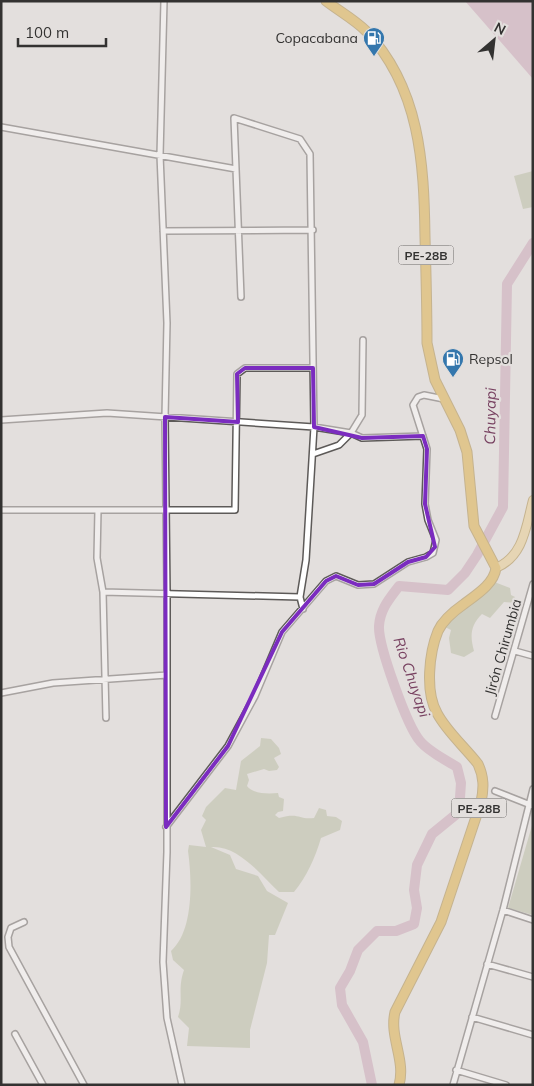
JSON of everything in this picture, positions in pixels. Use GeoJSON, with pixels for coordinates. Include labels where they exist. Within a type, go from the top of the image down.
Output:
{"type":"FeatureCollection","features":[{"type":"Feature","properties":{"kind":"highway","name":"PE-28B"},"geometry":{"type":"LineString","coordinates":[[326,1],[365,30],[394,68],[408,97],[422,157],[425,189],[427,343],[430,363],[444,399],[460,430],[467,452],[472,514],[477,534],[496,568],[494,577],[482,590],[446,620],[439,630],[435,644],[431,673],[433,706],[441,719],[478,764],[482,772],[483,787],[481,802],[441,922],[395,1012],[393,1024],[400,1063],[399,1085]]}},
{"type":"Feature","properties":{"kind":"main road"},"geometry":{"type":"LineString","coordinates":[[496,568],[507,562],[518,549],[523,539],[533,500]]}},
{"type":"Feature","properties":{"kind":"street"},"geometry":{"type":"LineString","coordinates":[[164,1],[160,155],[167,324],[165,417],[167,676],[163,962],[166,1009],[182,1085]]}},
{"type":"Feature","properties":{"kind":"street"},"geometry":{"type":"LineString","coordinates":[[241,297],[234,118],[300,139],[310,154],[313,230],[314,427],[306,560],[300,597],[304,609]]}},
{"type":"Feature","properties":{"kind":"street"},"geometry":{"type":"LineString","coordinates":[[1,127],[236,169]]}},
{"type":"Feature","properties":{"kind":"street"},"geometry":{"type":"LineString","coordinates":[[163,231],[313,230]]}},
{"type":"Feature","properties":{"kind":"street"},"geometry":{"type":"LineString","coordinates":[[313,454],[339,445],[351,433],[362,415],[363,340]]}},
{"type":"Feature","properties":{"kind":"street"},"geometry":{"type":"LineString","coordinates":[[1,510],[235,510],[238,374],[245,368],[313,368]]}},
{"type":"Feature","properties":{"kind":"street"},"geometry":{"type":"LineString","coordinates":[[166,827],[228,746],[254,696],[282,632],[331,578],[342,577],[358,585],[374,584],[391,575],[408,562],[426,557],[432,553],[436,540],[428,520],[425,504],[427,449],[414,411],[414,400],[424,395],[444,399]]}},
{"type":"Feature","properties":{"kind":"street"},"geometry":{"type":"LineString","coordinates":[[1,420],[107,413],[314,427],[351,433],[362,438],[423,436]]}},
{"type":"Feature","properties":{"kind":"street"},"geometry":{"type":"LineString","coordinates":[[98,510],[97,558],[103,592],[106,718]]}},
{"type":"Feature","properties":{"kind":"street","name":"Jirón Chirumbia"},"geometry":{"type":"LineString","coordinates":[[495,716],[533,584]]}},
{"type":"Feature","properties":{"kind":"street"},"geometry":{"type":"LineString","coordinates":[[103,592],[300,597]]}},
{"type":"Feature","properties":{"kind":"street"},"geometry":{"type":"LineString","coordinates":[[514,651],[533,656]]}},
{"type":"Feature","properties":{"kind":"street"},"geometry":{"type":"LineString","coordinates":[[1,694],[53,683],[167,676]]}},
{"type":"Feature","properties":{"kind":"street"},"geometry":{"type":"LineString","coordinates":[[453,1085],[486,964],[503,910],[531,805],[533,789]]}},
{"type":"Feature","properties":{"kind":"street"},"geometry":{"type":"LineString","coordinates":[[495,792],[531,805]]}},
{"type":"Feature","properties":{"kind":"street"},"geometry":{"type":"LineString","coordinates":[[503,910],[533,920]]}},
{"type":"Feature","properties":{"kind":"street"},"geometry":{"type":"LineString","coordinates":[[24,922],[11,928],[8,937],[9,947],[84,1085]]}},
{"type":"Feature","properties":{"kind":"street"},"geometry":{"type":"LineString","coordinates":[[486,964],[533,977]]}},
{"type":"Feature","properties":{"kind":"street"},"geometry":{"type":"LineString","coordinates":[[472,1017],[533,1035]]}},
{"type":"Feature","properties":{"kind":"street"},"geometry":{"type":"LineString","coordinates":[[15,1034],[43,1085]]}},
{"type":"Feature","properties":{"kind":"street"},"geometry":{"type":"LineString","coordinates":[[456,1070],[506,1085]]}},
{"type":"Feature","properties":{"kind":"highlighted area"},"geometry":{"type":"Polygon","coordinates":[[[245,368],[313,368],[314,427],[362,438],[423,436],[427,449],[425,504],[435,547],[426,557],[408,562],[374,584],[358,585],[336,576],[326,581],[282,632],[228,746],[166,827],[165,417],[238,422],[237,374],[245,368]]]}},
{"type":"Feature","properties":{"kind":"green space"},"geometry":{"type":"Polygon","coordinates":[[[533,171],[533,207],[523,209],[514,176],[533,171]]]}},
{"type":"Feature","properties":{"kind":"green space"},"geometry":{"type":"Polygon","coordinates":[[[492,579],[510,588],[511,595],[515,597],[515,603],[504,602],[490,618],[482,614],[478,618],[472,631],[474,651],[464,657],[451,653],[449,638],[451,630],[443,626],[492,579]]]}},
{"type":"Feature","properties":{"kind":"green space"},"geometry":{"type":"Polygon","coordinates":[[[261,738],[271,739],[279,748],[281,754],[274,758],[279,767],[277,770],[269,771],[264,769],[247,774],[249,780],[247,786],[257,792],[278,793],[279,797],[284,799],[283,811],[275,815],[279,818],[295,816],[314,818],[319,808],[326,810],[327,816],[336,817],[342,821],[340,830],[321,838],[303,880],[294,892],[279,892],[256,869],[239,856],[221,848],[211,847],[230,855],[236,869],[258,876],[267,891],[288,903],[275,935],[269,935],[267,963],[250,1030],[250,1048],[187,1046],[189,1028],[178,1017],[184,970],[173,960],[171,951],[184,931],[188,918],[190,904],[189,845],[206,847],[201,830],[206,820],[202,816],[206,807],[225,788],[236,790],[241,761],[260,746],[261,738]]]}},
{"type":"Feature","properties":{"kind":"green space"},"geometry":{"type":"Polygon","coordinates":[[[533,822],[533,915],[508,908],[533,822]]]}},
{"type":"Feature","properties":{"kind":"shaded area"},"geometry":{"type":"Polygon","coordinates":[[[465,1],[533,1],[533,79],[465,1]]]}},
{"type":"Feature","properties":{"kind":"waterway","name":"Rio Chuyapi"},"geometry":{"type":"LineString","coordinates":[[372,1085],[363,1042],[342,1005],[340,988],[350,971],[358,950],[377,931],[396,931],[414,924],[417,908],[414,890],[417,865],[432,834],[459,812],[461,783],[457,767],[428,749],[414,733],[401,703],[383,650],[379,626],[381,614],[399,586],[448,590],[465,573],[477,555],[503,507],[507,284],[533,243]]}},
{"type":"Feature","properties":{"kind":"place","name":"Copacabana"},"geometry":{"type":"Point","coordinates":[374,57]}},
{"type":"Feature","properties":{"kind":"place","name":"Repsol"},"geometry":{"type":"Point","coordinates":[453,378]}},
{"type":"Feature","properties":{"kind":"water label","name":"Chuyapi"},"geometry":{"type":"Point","coordinates":[490,416]}}]}
